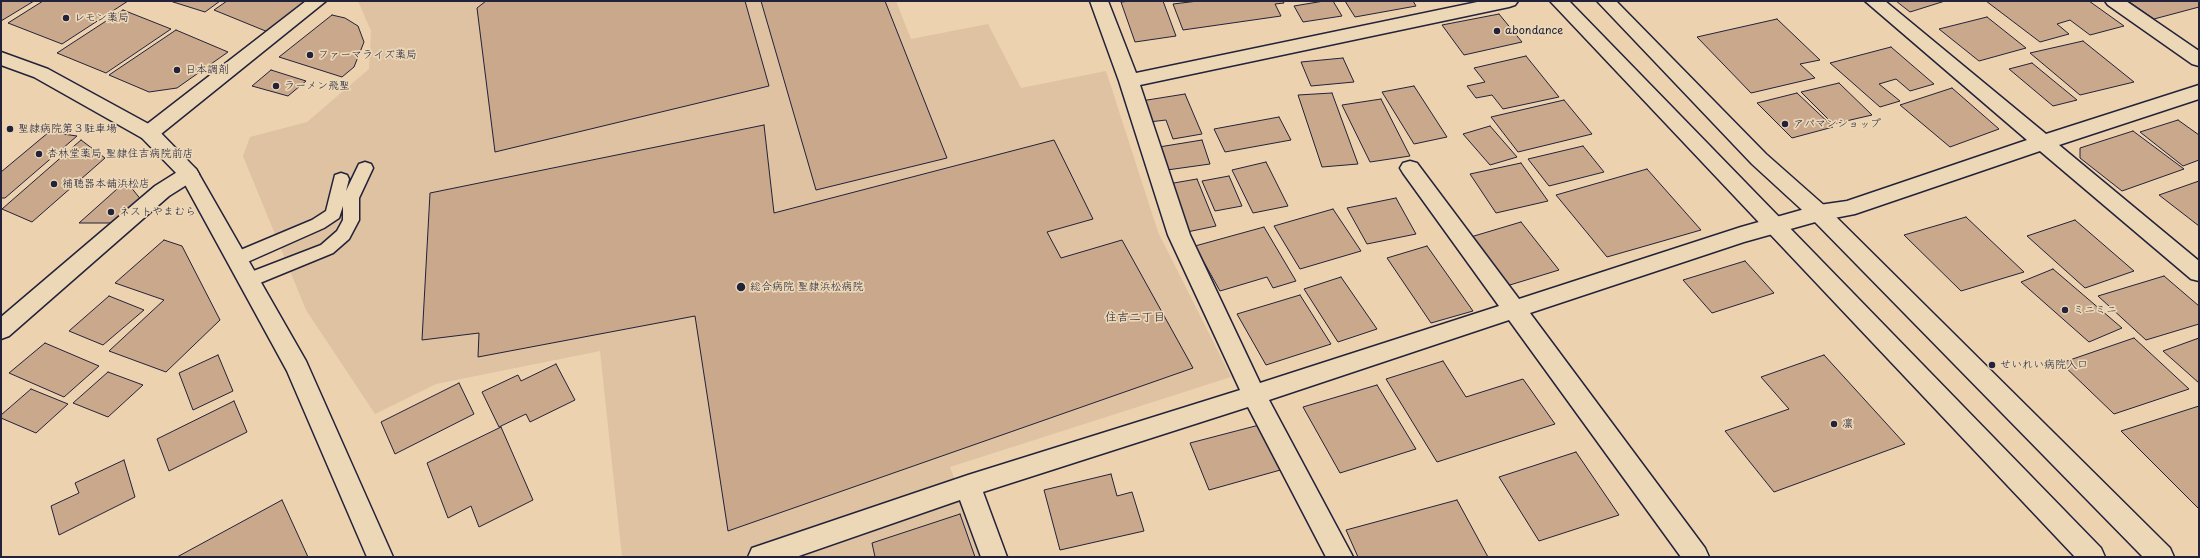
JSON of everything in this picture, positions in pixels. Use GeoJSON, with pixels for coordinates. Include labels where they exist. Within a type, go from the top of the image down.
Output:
{"type":"FeatureCollection","features":[{"type":"Feature","properties":{"kind":"street"},"geometry":{"type":"LineString","coordinates":[[149,133],[317,1]]}},
{"type":"Feature","properties":{"kind":"street"},"geometry":{"type":"LineString","coordinates":[[1099,1],[1129,81],[1179,235],[1254,395],[1340,557]]}},
{"type":"Feature","properties":{"kind":"street"},"geometry":{"type":"LineString","coordinates":[[1129,81],[1509,1]]}},
{"type":"Feature","properties":{"kind":"street"},"geometry":{"type":"LineString","coordinates":[[1559,1],[1773,226],[2092,557]]}},
{"type":"Feature","properties":{"kind":"street"},"geometry":{"type":"LineString","coordinates":[[1606,1],[1759,158],[1819,213],[2161,557]]}},
{"type":"Feature","properties":{"kind":"street"},"geometry":{"type":"LineString","coordinates":[[1874,1],[2199,273]]}},
{"type":"Feature","properties":{"kind":"street"},"geometry":{"type":"LineString","coordinates":[[2114,1],[2199,60]]}},
{"type":"Feature","properties":{"kind":"street"},"geometry":{"type":"LineString","coordinates":[[1,58],[41,73],[149,133],[189,174],[298,368],[380,557]]}},
{"type":"Feature","properties":{"kind":"street"},"geometry":{"type":"LineString","coordinates":[[761,557],[968,486],[1254,395],[1773,226],[1819,213],[1848,209],[2041,142],[2199,92]]}},
{"type":"Feature","properties":{"kind":"street"},"geometry":{"type":"LineString","coordinates":[[1410,168],[1513,311],[1696,557]]}},
{"type":"Feature","properties":{"kind":"street"},"geometry":{"type":"LineString","coordinates":[[1,330],[162,191],[189,174]]}},
{"type":"Feature","properties":{"kind":"street"},"geometry":{"type":"LineString","coordinates":[[968,486],[994,557]]}},
{"type":"Feature","properties":{"kind":"lane"},"geometry":{"type":"LineString","coordinates":[[249,280],[327,249],[343,235],[351,220],[351,198],[366,168]]}},
{"type":"Feature","properties":{"kind":"lane"},"geometry":{"type":"LineString","coordinates":[[237,259],[318,224],[333,214],[341,179]]}},
{"type":"Feature","properties":{"kind":"shaded area","name":"総合病院 聖隷浜松病院"},"geometry":{"type":"Polygon","coordinates":[[[358,1],[896,1],[911,39],[988,24],[1021,88],[1106,71],[1158,232],[1231,377],[950,467],[984,557],[622,557],[600,351],[436,384],[375,414],[306,310],[243,156],[250,137],[307,122],[369,69],[371,31],[358,1]]]}},
{"type":"Feature","properties":{"kind":"building"},"geometry":{"type":"Polygon","coordinates":[[[1,1],[34,1],[1,21],[1,1]]]}},
{"type":"Feature","properties":{"kind":"building"},"geometry":{"type":"Polygon","coordinates":[[[43,1],[128,1],[62,44],[8,23],[43,1]]]}},
{"type":"Feature","properties":{"kind":"building"},"geometry":{"type":"Polygon","coordinates":[[[170,1],[220,1],[205,12],[170,1]]]}},
{"type":"Feature","properties":{"kind":"building"},"geometry":{"type":"Polygon","coordinates":[[[227,1],[301,1],[309,4],[268,32],[214,10],[227,1]]]}},
{"type":"Feature","properties":{"kind":"building"},"geometry":{"type":"Polygon","coordinates":[[[486,1],[745,1],[769,86],[495,152],[477,8],[486,1]]]}},
{"type":"Feature","properties":{"kind":"building"},"geometry":{"type":"Polygon","coordinates":[[[761,1],[885,1],[947,158],[816,190],[761,1]]]}},
{"type":"Feature","properties":{"kind":"building"},"geometry":{"type":"Polygon","coordinates":[[[1163,1],[1176,36],[1135,42],[1121,2],[1163,1]]]}},
{"type":"Feature","properties":{"kind":"building"},"geometry":{"type":"Polygon","coordinates":[[[1198,1],[1283,1],[1284,3],[1275,4],[1281,16],[1183,30],[1173,4],[1198,1]]]}},
{"type":"Feature","properties":{"kind":"building"},"geometry":{"type":"Polygon","coordinates":[[[1333,1],[1342,16],[1303,22],[1294,6],[1333,1]]]}},
{"type":"Feature","properties":{"kind":"building"},"geometry":{"type":"Polygon","coordinates":[[[1345,1],[1413,1],[1416,6],[1355,17],[1345,1]]]}},
{"type":"Feature","properties":{"kind":"building"},"geometry":{"type":"Polygon","coordinates":[[[1896,1],[1945,1],[1910,12],[1896,1]]]}},
{"type":"Feature","properties":{"kind":"building"},"geometry":{"type":"Polygon","coordinates":[[[1986,1],[2089,1],[2124,26],[2090,35],[2070,20],[2057,24],[2069,34],[2040,42],[1986,1]]]}},
{"type":"Feature","properties":{"kind":"building"},"geometry":{"type":"Polygon","coordinates":[[[2128,1],[2199,1],[2199,7],[2154,19],[2128,1]]]}},
{"type":"Feature","properties":{"kind":"building"},"geometry":{"type":"Polygon","coordinates":[[[123,10],[171,29],[106,73],[57,53],[123,10]]]}},
{"type":"Feature","properties":{"kind":"building"},"geometry":{"type":"Polygon","coordinates":[[[1499,14],[1522,42],[1464,55],[1442,25],[1499,14]]]}},
{"type":"Feature","properties":{"kind":"building"},"geometry":{"type":"Polygon","coordinates":[[[332,15],[345,18],[358,26],[364,42],[354,67],[342,77],[279,57],[332,15]]]}},
{"type":"Feature","properties":{"kind":"building"},"geometry":{"type":"Polygon","coordinates":[[[1987,17],[2026,48],[1979,61],[1939,29],[1987,17]]]}},
{"type":"Feature","properties":{"kind":"building"},"geometry":{"type":"Polygon","coordinates":[[[1777,19],[1820,60],[1800,64],[1815,78],[1751,93],[1697,37],[1777,19]]]}},
{"type":"Feature","properties":{"kind":"building"},"geometry":{"type":"Polygon","coordinates":[[[176,30],[228,52],[177,88],[149,92],[109,75],[176,30]]]}},
{"type":"Feature","properties":{"kind":"building"},"geometry":{"type":"Polygon","coordinates":[[[2083,41],[2134,82],[2080,95],[2030,53],[2083,41]]]}},
{"type":"Feature","properties":{"kind":"building"},"geometry":{"type":"Polygon","coordinates":[[[1891,47],[1934,84],[1910,91],[1896,79],[1879,84],[1900,101],[1880,107],[1830,63],[1891,47]]]}},
{"type":"Feature","properties":{"kind":"building"},"geometry":{"type":"Polygon","coordinates":[[[1526,56],[1559,97],[1503,109],[1492,95],[1476,98],[1467,86],[1485,82],[1474,68],[1526,56]]]}},
{"type":"Feature","properties":{"kind":"building"},"geometry":{"type":"Polygon","coordinates":[[[1343,58],[1354,82],[1311,86],[1301,62],[1343,58]]]}},
{"type":"Feature","properties":{"kind":"building"},"geometry":{"type":"Polygon","coordinates":[[[2032,63],[2077,100],[2053,106],[2009,69],[2032,63]]]}},
{"type":"Feature","properties":{"kind":"building"},"geometry":{"type":"Polygon","coordinates":[[[271,70],[306,81],[288,96],[252,86],[271,70]]]}},
{"type":"Feature","properties":{"kind":"building"},"geometry":{"type":"Polygon","coordinates":[[[1839,83],[1872,115],[1833,124],[1801,92],[1839,83]]]}},
{"type":"Feature","properties":{"kind":"building"},"geometry":{"type":"Polygon","coordinates":[[[1414,86],[1447,137],[1414,144],[1382,92],[1414,86]]]}},
{"type":"Feature","properties":{"kind":"building"},"geometry":{"type":"Polygon","coordinates":[[[1952,88],[1999,129],[1950,147],[1900,105],[1952,88]]]}},
{"type":"Feature","properties":{"kind":"building"},"geometry":{"type":"Polygon","coordinates":[[[1332,93],[1358,164],[1322,167],[1298,95],[1332,93]]]}},
{"type":"Feature","properties":{"kind":"building"},"geometry":{"type":"Polygon","coordinates":[[[1797,93],[1833,127],[1792,138],[1757,103],[1797,93]]]}},
{"type":"Feature","properties":{"kind":"building"},"geometry":{"type":"Polygon","coordinates":[[[1185,94],[1202,134],[1173,139],[1166,120],[1149,122],[1141,101],[1185,94]]]}},
{"type":"Feature","properties":{"kind":"building"},"geometry":{"type":"Polygon","coordinates":[[[1381,99],[1410,156],[1370,162],[1342,105],[1381,99]]]}},
{"type":"Feature","properties":{"kind":"building"},"geometry":{"type":"Polygon","coordinates":[[[1564,100],[1592,134],[1518,152],[1491,117],[1564,100]]]}},
{"type":"Feature","properties":{"kind":"building"},"geometry":{"type":"Polygon","coordinates":[[[1279,117],[1291,140],[1225,152],[1214,129],[1279,117]]]}},
{"type":"Feature","properties":{"kind":"building"},"geometry":{"type":"Polygon","coordinates":[[[2178,120],[2199,135],[2199,160],[2183,166],[2140,132],[2178,120]]]}},
{"type":"Feature","properties":{"kind":"building"},"geometry":{"type":"Polygon","coordinates":[[[764,125],[774,213],[1054,140],[1093,219],[1047,232],[1061,258],[1122,240],[1193,368],[728,531],[695,316],[478,357],[479,333],[422,340],[430,193],[764,125]]]}},
{"type":"Feature","properties":{"kind":"building"},"geometry":{"type":"Polygon","coordinates":[[[1490,126],[1517,157],[1490,165],[1463,134],[1490,126]]]}},
{"type":"Feature","properties":{"kind":"building"},"geometry":{"type":"Polygon","coordinates":[[[2133,131],[2184,169],[2122,191],[2080,158],[2080,148],[2133,131]]]}},
{"type":"Feature","properties":{"kind":"building","name":"杏林堂薬局 聖隷住吉病院前店"},"geometry":{"type":"Polygon","coordinates":[[[49,132],[77,136],[5,198],[1,198],[1,172],[49,132]]]}},
{"type":"Feature","properties":{"kind":"building","name":"補聴器本舗浜松店"},"geometry":{"type":"Polygon","coordinates":[[[81,140],[105,158],[32,222],[2,209],[81,140]]]}},
{"type":"Feature","properties":{"kind":"building"},"geometry":{"type":"Polygon","coordinates":[[[1202,140],[1210,164],[1167,170],[1159,147],[1202,140]]]}},
{"type":"Feature","properties":{"kind":"building"},"geometry":{"type":"Polygon","coordinates":[[[1583,146],[1604,172],[1549,186],[1528,159],[1583,146]]]}},
{"type":"Feature","properties":{"kind":"building"},"geometry":{"type":"Polygon","coordinates":[[[1266,162],[1288,206],[1253,213],[1232,170],[1266,162]]]}},
{"type":"Feature","properties":{"kind":"building"},"geometry":{"type":"Polygon","coordinates":[[[1521,163],[1548,201],[1496,213],[1470,174],[1521,163]]]}},
{"type":"Feature","properties":{"kind":"building"},"geometry":{"type":"Polygon","coordinates":[[[1647,169],[1701,230],[1607,257],[1556,195],[1647,169]]]}},
{"type":"Feature","properties":{"kind":"building"},"geometry":{"type":"Polygon","coordinates":[[[1229,176],[1242,206],[1215,211],[1202,181],[1229,176]]]}},
{"type":"Feature","properties":{"kind":"building"},"geometry":{"type":"Polygon","coordinates":[[[1197,179],[1216,226],[1187,232],[1168,184],[1197,179]]]}},
{"type":"Feature","properties":{"kind":"building","name":"ネストやまむら"},"geometry":{"type":"Polygon","coordinates":[[[126,181],[142,201],[117,223],[79,223],[126,181]]]}},
{"type":"Feature","properties":{"kind":"building"},"geometry":{"type":"Polygon","coordinates":[[[2199,181],[2199,226],[2159,195],[2199,181]]]}},
{"type":"Feature","properties":{"kind":"building"},"geometry":{"type":"Polygon","coordinates":[[[1396,198],[1416,234],[1367,244],[1347,208],[1396,198]]]}},
{"type":"Feature","properties":{"kind":"building"},"geometry":{"type":"Polygon","coordinates":[[[1333,209],[1361,251],[1300,269],[1274,226],[1333,209]]]}},
{"type":"Feature","properties":{"kind":"building"},"geometry":{"type":"Polygon","coordinates":[[[1966,217],[2024,272],[1961,291],[1904,235],[1966,217]]]}},
{"type":"Feature","properties":{"kind":"building"},"geometry":{"type":"Polygon","coordinates":[[[2075,220],[2134,271],[2085,288],[2027,236],[2075,220]]]}},
{"type":"Feature","properties":{"kind":"building"},"geometry":{"type":"Polygon","coordinates":[[[1521,222],[1559,270],[1500,288],[1464,239],[1521,222]]]}},
{"type":"Feature","properties":{"kind":"building"},"geometry":{"type":"Polygon","coordinates":[[[1264,227],[1296,281],[1273,288],[1267,277],[1220,291],[1195,246],[1264,227]]]}},
{"type":"Feature","properties":{"kind":"building"},"geometry":{"type":"Polygon","coordinates":[[[164,240],[182,246],[220,320],[166,372],[109,351],[164,300],[115,283],[164,240]]]}},
{"type":"Feature","properties":{"kind":"building"},"geometry":{"type":"Polygon","coordinates":[[[1427,246],[1473,311],[1431,323],[1387,258],[1427,246]]]}},
{"type":"Feature","properties":{"kind":"building"},"geometry":{"type":"Polygon","coordinates":[[[1745,261],[1774,293],[1712,313],[1683,280],[1745,261]]]}},
{"type":"Feature","properties":{"kind":"building"},"geometry":{"type":"Polygon","coordinates":[[[2053,269],[2122,328],[2089,342],[2021,282],[2053,269]]]}},
{"type":"Feature","properties":{"kind":"building"},"geometry":{"type":"Polygon","coordinates":[[[2164,276],[2199,306],[2199,324],[2146,340],[2098,296],[2164,276]]]}},
{"type":"Feature","properties":{"kind":"building"},"geometry":{"type":"Polygon","coordinates":[[[1341,277],[1377,329],[1338,342],[1304,289],[1341,277]]]}},
{"type":"Feature","properties":{"kind":"building"},"geometry":{"type":"Polygon","coordinates":[[[1300,295],[1331,344],[1266,365],[1237,314],[1300,295]]]}},
{"type":"Feature","properties":{"kind":"building"},"geometry":{"type":"Polygon","coordinates":[[[109,296],[144,310],[103,345],[69,331],[109,296]]]}},
{"type":"Feature","properties":{"kind":"building"},"geometry":{"type":"Polygon","coordinates":[[[2134,338],[2189,389],[2114,414],[2061,363],[2134,338]]]}},
{"type":"Feature","properties":{"kind":"building"},"geometry":{"type":"Polygon","coordinates":[[[2199,338],[2199,383],[2163,351],[2199,338]]]}},
{"type":"Feature","properties":{"kind":"building"},"geometry":{"type":"Polygon","coordinates":[[[45,343],[99,366],[64,397],[9,373],[45,343]]]}},
{"type":"Feature","properties":{"kind":"building"},"geometry":{"type":"Polygon","coordinates":[[[218,355],[233,391],[193,410],[179,373],[218,355]]]}},
{"type":"Feature","properties":{"kind":"building"},"geometry":{"type":"Polygon","coordinates":[[[1824,355],[1905,444],[1774,492],[1725,431],[1789,409],[1761,377],[1824,355]]]}},
{"type":"Feature","properties":{"kind":"building"},"geometry":{"type":"Polygon","coordinates":[[[1443,361],[1466,397],[1523,379],[1555,424],[1437,462],[1386,379],[1443,361]]]}},
{"type":"Feature","properties":{"kind":"building"},"geometry":{"type":"Polygon","coordinates":[[[556,364],[575,400],[530,422],[526,414],[499,427],[482,392],[518,375],[521,381],[556,364]]]}},
{"type":"Feature","properties":{"kind":"building"},"geometry":{"type":"Polygon","coordinates":[[[108,372],[143,385],[108,417],[73,403],[108,372]]]}},
{"type":"Feature","properties":{"kind":"building"},"geometry":{"type":"Polygon","coordinates":[[[459,383],[474,414],[395,454],[381,422],[459,383]]]}},
{"type":"Feature","properties":{"kind":"building"},"geometry":{"type":"Polygon","coordinates":[[[1377,385],[1416,449],[1340,473],[1303,407],[1377,385]]]}},
{"type":"Feature","properties":{"kind":"building"},"geometry":{"type":"Polygon","coordinates":[[[31,389],[68,404],[36,433],[1,418],[1,415],[31,389]]]}},
{"type":"Feature","properties":{"kind":"building"},"geometry":{"type":"Polygon","coordinates":[[[234,401],[247,432],[169,471],[157,439],[234,401]]]}},
{"type":"Feature","properties":{"kind":"building"},"geometry":{"type":"Polygon","coordinates":[[[2199,406],[2199,509],[2121,431],[2199,406]]]}},
{"type":"Feature","properties":{"kind":"building"},"geometry":{"type":"Polygon","coordinates":[[[1263,424],[1284,469],[1209,490],[1190,443],[1263,424]]]}},
{"type":"Feature","properties":{"kind":"building"},"geometry":{"type":"Polygon","coordinates":[[[501,427],[533,500],[479,527],[471,506],[448,518],[427,463],[501,427]]]}},
{"type":"Feature","properties":{"kind":"building"},"geometry":{"type":"Polygon","coordinates":[[[1576,452],[1619,515],[1539,541],[1499,477],[1576,452]]]}},
{"type":"Feature","properties":{"kind":"building"},"geometry":{"type":"Polygon","coordinates":[[[124,460],[135,497],[59,535],[51,506],[79,493],[75,483],[124,460]]]}},
{"type":"Feature","properties":{"kind":"building"},"geometry":{"type":"Polygon","coordinates":[[[1111,474],[1117,496],[1132,492],[1144,531],[1060,550],[1044,490],[1111,474]]]}},
{"type":"Feature","properties":{"kind":"building"},"geometry":{"type":"Polygon","coordinates":[[[282,500],[308,557],[177,557],[282,500]]]}},
{"type":"Feature","properties":{"kind":"building"},"geometry":{"type":"Polygon","coordinates":[[[1457,500],[1488,557],[1358,557],[1346,530],[1457,500]]]}},
{"type":"Feature","properties":{"kind":"building"},"geometry":{"type":"Polygon","coordinates":[[[960,514],[975,557],[875,557],[872,543],[960,514]]]}},
{"type":"Feature","properties":{"kind":"place","name":"レモン薬局"},"geometry":{"type":"Point","coordinates":[66,18]}},
{"type":"Feature","properties":{"kind":"place","name":"abondance"},"geometry":{"type":"Point","coordinates":[1497,31]}},
{"type":"Feature","properties":{"kind":"place","name":"ファーマライズ薬局"},"geometry":{"type":"Point","coordinates":[310,55]}},
{"type":"Feature","properties":{"kind":"place","name":"日本調剤"},"geometry":{"type":"Point","coordinates":[177,70]}},
{"type":"Feature","properties":{"kind":"place","name":"ラーメン飛聖"},"geometry":{"type":"Point","coordinates":[276,86]}},
{"type":"Feature","properties":{"kind":"place","name":"アパマンショップ"},"geometry":{"type":"Point","coordinates":[1785,124]}},
{"type":"Feature","properties":{"kind":"place","name":"聖隷病院第３駐車場"},"geometry":{"type":"Point","coordinates":[10,129]}},
{"type":"Feature","properties":{"kind":"place","name":"杏林堂薬局 聖隷住吉病院前店"},"geometry":{"type":"Point","coordinates":[39,154]}},
{"type":"Feature","properties":{"kind":"place","name":"補聴器本舗浜松店"},"geometry":{"type":"Point","coordinates":[54,184]}},
{"type":"Feature","properties":{"kind":"place","name":"ネストやまむら"},"geometry":{"type":"Point","coordinates":[111,212]}},
{"type":"Feature","properties":{"kind":"place","name":"総合病院 聖隷浜松病院"},"geometry":{"type":"Point","coordinates":[741,287]}},
{"type":"Feature","properties":{"kind":"place","name":"ミニミニ"},"geometry":{"type":"Point","coordinates":[2065,310]}},
{"type":"Feature","properties":{"kind":"place","name":"せいれい病院入口"},"geometry":{"type":"Point","coordinates":[1992,365]}},
{"type":"Feature","properties":{"kind":"place","name":"凛"},"geometry":{"type":"Point","coordinates":[1834,424]}},
{"type":"Feature","properties":{"kind":"district","name":"住吉二丁目"},"geometry":{"type":"Point","coordinates":[1135,318]}}]}
